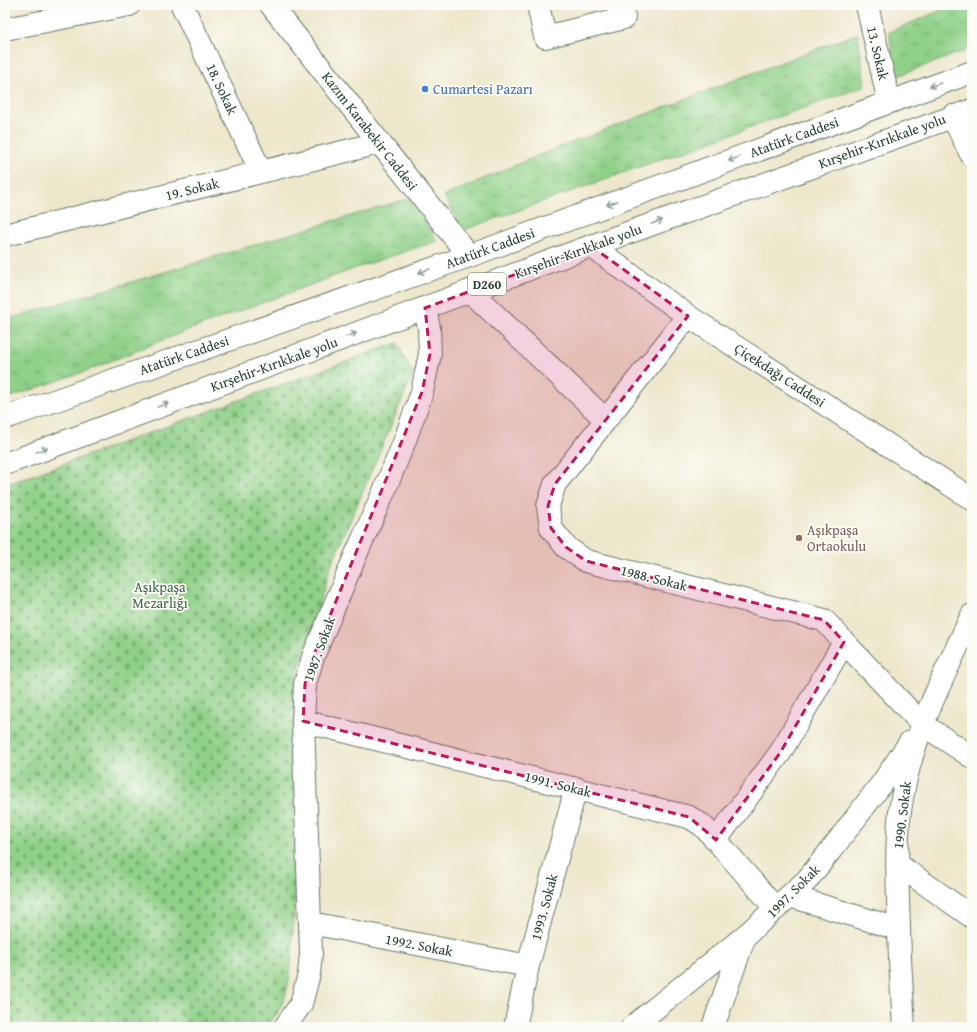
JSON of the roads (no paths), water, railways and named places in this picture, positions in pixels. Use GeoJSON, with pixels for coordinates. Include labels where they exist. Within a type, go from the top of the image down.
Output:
{"type":"FeatureCollection","features":[{"type":"Feature","properties":{"kind":"main road"},"geometry":{"type":"LineString","coordinates":[[5,29],[129,5]]}},
{"type":"Feature","properties":{"kind":"main road","name":"18. Sokak"},"geometry":{"type":"LineString","coordinates":[[182,5],[261,172]]}},
{"type":"Feature","properties":{"kind":"main road","name":"Kazım Karabekir Caddesi"},"geometry":{"type":"LineString","coordinates":[[271,5],[469,256]]}},
{"type":"Feature","properties":{"kind":"main road"},"geometry":{"type":"LineString","coordinates":[[538,5],[545,36],[624,18],[623,5]]}},
{"type":"Feature","properties":{"kind":"main road","name":"13. Sokak"},"geometry":{"type":"LineString","coordinates":[[867,5],[889,102]]}},
{"type":"Feature","properties":{"kind":"main road","name":"Atatürk Caddesi"},"geometry":{"type":"LineString","coordinates":[[5,418],[469,256],[972,72]]}},
{"type":"Feature","properties":{"kind":"main road"},"geometry":{"type":"LineString","coordinates":[[962,113],[972,156]]}},
{"type":"Feature","properties":{"kind":"main road","name":"Kırşehir-Kırıkkale yolu"},"geometry":{"type":"LineString","coordinates":[[5,464],[470,290],[962,113]]}},
{"type":"Feature","properties":{"kind":"main road","name":"19. Sokak"},"geometry":{"type":"LineString","coordinates":[[5,235],[379,143]]}},
{"type":"Feature","properties":{"kind":"main road","name":"Çiçekdağı Caddesi"},"geometry":{"type":"LineString","coordinates":[[591,246],[688,316],[972,499]]}},
{"type":"Feature","properties":{"kind":"main road"},"geometry":{"type":"LineString","coordinates":[[470,290],[605,419]]}},
{"type":"Feature","properties":{"kind":"main road","name":"1987. Sokak"},"geometry":{"type":"LineString","coordinates":[[285,1027],[301,1004],[309,974],[311,954],[303,720],[305,684],[313,657],[385,489],[405,440],[422,392],[430,354],[429,328],[425,308]]}},
{"type":"Feature","properties":{"kind":"main road","name":"1988. Sokak"},"geometry":{"type":"LineString","coordinates":[[688,316],[555,484],[548,506],[551,528],[566,547],[586,561],[824,620],[922,724],[972,757]]}},
{"type":"Feature","properties":{"kind":"main road","name":"1990. Sokak"},"geometry":{"type":"LineString","coordinates":[[904,1027],[896,864],[897,834],[902,798],[910,762],[922,724],[972,615]]}},
{"type":"Feature","properties":{"kind":"main road"},"geometry":{"type":"LineString","coordinates":[[716,840],[780,753],[844,642]]}},
{"type":"Feature","properties":{"kind":"main road","name":"1991. Sokak"},"geometry":{"type":"LineString","coordinates":[[303,720],[688,817],[702,826],[783,903]]}},
{"type":"Feature","properties":{"kind":"main road","name":"1997. Sokak"},"geometry":{"type":"LineString","coordinates":[[632,1027],[745,936],[807,880],[835,846],[883,782],[922,724]]}},
{"type":"Feature","properties":{"kind":"main road","name":"1993. Sokak"},"geometry":{"type":"LineString","coordinates":[[515,1027],[528,966],[576,788]]}},
{"type":"Feature","properties":{"kind":"main road"},"geometry":{"type":"LineString","coordinates":[[896,864],[972,917]]}},
{"type":"Feature","properties":{"kind":"main road"},"geometry":{"type":"LineString","coordinates":[[783,903],[898,929]]}},
{"type":"Feature","properties":{"kind":"main road","name":"1992. Sokak"},"geometry":{"type":"LineString","coordinates":[[311,923],[528,966]]}},
{"type":"Feature","properties":{"kind":"main road"},"geometry":{"type":"LineString","coordinates":[[713,1027],[745,936]]}},
{"type":"Feature","properties":{"kind":"place","name":"Cumartesi Pazarı"},"geometry":{"type":"Point","coordinates":[425,89]}},
{"type":"Feature","properties":{"kind":"place","name":"Aşıkpaşa Ortaokulu"},"geometry":{"type":"Point","coordinates":[799,538]}},
{"type":"Feature","properties":{"kind":"park label","name":"Aşıkpaşa Mezarlığı"},"geometry":{"type":"Point","coordinates":[160,596]}}]}
